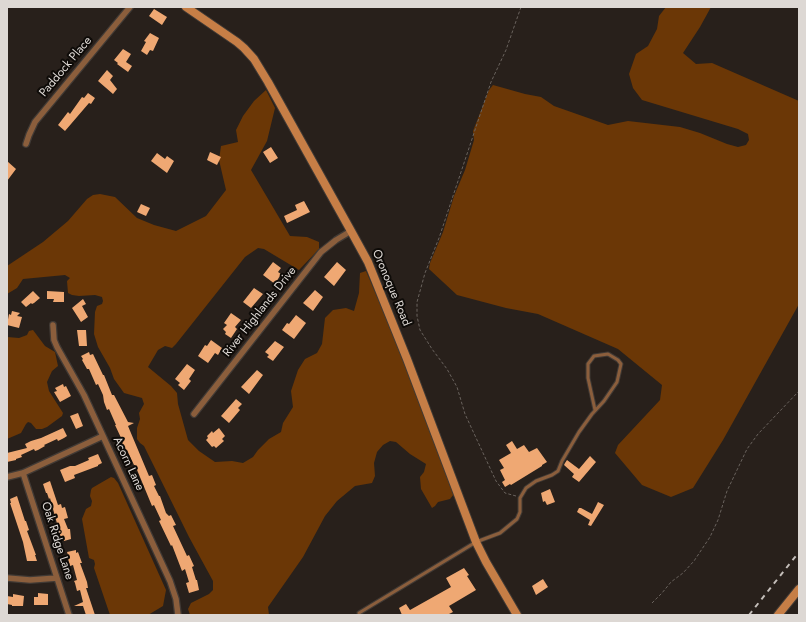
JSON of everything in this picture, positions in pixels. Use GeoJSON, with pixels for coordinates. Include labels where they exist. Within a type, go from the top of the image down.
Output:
{"type":"FeatureCollection","features":[{"type":"Feature","properties":{"kind":"street","name":"Paddock Place"},"geometry":{"type":"LineString","coordinates":[[26,144],[35,122],[130,7]]}},
{"type":"Feature","properties":{"kind":"street","name":"Oronoque Road"},"geometry":{"type":"LineString","coordinates":[[186,7],[237,42],[254,59],[368,262],[408,359],[476,542],[517,615]]}},
{"type":"Feature","properties":{"kind":"street","name":"River Highlands Drive"},"geometry":{"type":"LineString","coordinates":[[194,414],[318,256],[336,240],[351,231]]}},
{"type":"Feature","properties":{"kind":"street","name":"Acorn Lane"},"geometry":{"type":"LineString","coordinates":[[53,325],[54,340],[57,348],[82,390],[170,581],[176,599],[178,615]]}},
{"type":"Feature","properties":{"kind":"street"},"geometry":{"type":"LineString","coordinates":[[7,477],[24,473],[103,436]]}},
{"type":"Feature","properties":{"kind":"street","name":"Oak Ridge Lane"},"geometry":{"type":"LineString","coordinates":[[24,473],[69,615]]}},
{"type":"Feature","properties":{"kind":"street"},"geometry":{"type":"LineString","coordinates":[[7,578],[30,580],[57,578]]}},
{"type":"Feature","properties":{"kind":"street"},"geometry":{"type":"LineString","coordinates":[[778,615],[799,589]]}},
{"type":"Feature","properties":{"kind":"lane"},"geometry":{"type":"LineString","coordinates":[[359,613],[476,542],[500,533],[517,519],[520,512],[520,498],[526,488],[536,481],[558,471],[562,461],[579,432],[595,410],[604,402],[617,382],[621,364],[618,360],[608,354],[594,356],[588,364],[588,378],[595,410]]}},
{"type":"Feature","properties":{"kind":"path"},"geometry":{"type":"LineString","coordinates":[[520,498],[505,493],[496,481],[465,414],[457,387],[447,369],[420,330],[417,316],[418,302],[425,273],[446,216],[491,82],[506,50],[521,7]]}},
{"type":"Feature","properties":{"kind":"path"},"geometry":{"type":"LineString","coordinates":[[652,602],[671,582],[683,573],[698,555],[710,537],[718,520],[727,491],[747,449],[758,434],[799,391]]}},
{"type":"Feature","properties":{"kind":"shaded area"},"geometry":{"type":"Polygon","coordinates":[[[666,7],[711,7],[683,53],[696,64],[712,63],[799,101],[799,304],[723,440],[693,488],[671,497],[642,485],[615,453],[618,445],[660,400],[662,385],[618,349],[538,314],[506,308],[457,295],[429,269],[443,232],[454,196],[465,170],[474,140],[473,131],[489,90],[493,85],[541,97],[554,106],[608,125],[628,121],[680,127],[738,147],[746,145],[749,140],[748,134],[738,129],[642,100],[633,88],[629,74],[636,54],[648,46],[657,29],[659,16],[666,7]]]}},
{"type":"Feature","properties":{"kind":"shaded area"},"geometry":{"type":"Polygon","coordinates":[[[266,90],[275,108],[267,141],[251,170],[290,236],[307,237],[319,242],[319,249],[299,270],[264,249],[258,248],[245,257],[176,344],[172,348],[165,346],[158,350],[148,367],[171,386],[177,393],[178,404],[188,440],[199,451],[215,462],[232,461],[243,463],[253,457],[269,439],[281,432],[283,423],[293,407],[291,391],[298,370],[305,359],[317,353],[322,344],[325,318],[333,310],[346,308],[354,311],[359,293],[360,273],[366,271],[395,338],[454,494],[450,499],[438,502],[432,508],[421,489],[420,477],[424,472],[426,464],[410,454],[396,442],[390,441],[383,445],[377,452],[374,463],[375,476],[372,483],[355,486],[337,501],[325,516],[303,557],[268,607],[269,615],[190,615],[188,609],[191,603],[209,594],[213,590],[213,581],[189,537],[144,446],[137,439],[137,428],[140,419],[139,413],[144,404],[142,398],[124,393],[114,379],[110,368],[98,347],[94,334],[95,312],[97,306],[102,304],[102,297],[95,295],[79,296],[68,293],[67,281],[70,278],[65,275],[23,279],[17,288],[7,294],[7,266],[43,242],[68,221],[87,199],[93,195],[100,194],[115,197],[137,218],[154,225],[176,231],[206,216],[226,190],[219,160],[221,146],[238,142],[236,130],[243,116],[254,101],[266,90]]]}},
{"type":"Feature","properties":{"kind":"shaded area"},"geometry":{"type":"Polygon","coordinates":[[[33,330],[45,346],[55,352],[58,366],[52,371],[47,382],[49,391],[63,413],[62,416],[42,429],[36,429],[31,423],[28,422],[21,433],[7,439],[7,337],[19,338],[27,335],[29,331],[33,330]]]}},
{"type":"Feature","properties":{"kind":"shaded area"},"geometry":{"type":"Polygon","coordinates":[[[111,477],[118,483],[166,590],[163,606],[148,615],[110,615],[94,568],[94,560],[89,558],[82,519],[86,509],[91,506],[92,501],[90,496],[92,488],[111,477]]]}},
{"type":"Feature","properties":{"kind":"building"},"geometry":{"type":"Polygon","coordinates":[[[154,9],[167,17],[162,25],[149,16],[154,9]]]}},
{"type":"Feature","properties":{"kind":"building"},"geometry":{"type":"Polygon","coordinates":[[[150,33],[159,38],[153,51],[150,50],[147,55],[141,51],[146,42],[144,41],[150,33]]]}},
{"type":"Feature","properties":{"kind":"building"},"geometry":{"type":"Polygon","coordinates":[[[123,49],[131,54],[126,62],[132,66],[128,72],[114,60],[123,49]]]}},
{"type":"Feature","properties":{"kind":"building"},"geometry":{"type":"Polygon","coordinates":[[[107,70],[113,76],[110,80],[117,89],[113,94],[98,81],[107,70]]]}},
{"type":"Feature","properties":{"kind":"building"},"geometry":{"type":"Polygon","coordinates":[[[88,93],[95,98],[65,131],[58,125],[68,112],[70,114],[82,97],[84,98],[88,93]]]}},
{"type":"Feature","properties":{"kind":"building"},"geometry":{"type":"Polygon","coordinates":[[[271,147],[278,158],[270,163],[263,152],[271,147]]]}},
{"type":"Feature","properties":{"kind":"building"},"geometry":{"type":"Polygon","coordinates":[[[210,152],[221,157],[217,165],[207,160],[210,152]]]}},
{"type":"Feature","properties":{"kind":"building"},"geometry":{"type":"Polygon","coordinates":[[[157,153],[165,159],[167,156],[174,161],[167,173],[151,161],[157,153]]]}},
{"type":"Feature","properties":{"kind":"building"},"geometry":{"type":"Polygon","coordinates":[[[7,161],[16,169],[7,181],[7,161]]]}},
{"type":"Feature","properties":{"kind":"building"},"geometry":{"type":"Polygon","coordinates":[[[304,201],[310,212],[287,223],[284,216],[297,210],[295,205],[304,201]]]}},
{"type":"Feature","properties":{"kind":"building"},"geometry":{"type":"Polygon","coordinates":[[[141,204],[150,208],[146,216],[137,212],[141,204]]]}},
{"type":"Feature","properties":{"kind":"building"},"geometry":{"type":"Polygon","coordinates":[[[273,262],[281,268],[278,272],[281,274],[275,284],[263,275],[273,262]]]}},
{"type":"Feature","properties":{"kind":"building"},"geometry":{"type":"Polygon","coordinates":[[[337,262],[346,270],[334,286],[324,277],[337,262]]]}},
{"type":"Feature","properties":{"kind":"building"},"geometry":{"type":"Polygon","coordinates":[[[254,288],[263,294],[251,308],[243,302],[254,288]]]}},
{"type":"Feature","properties":{"kind":"building"},"geometry":{"type":"Polygon","coordinates":[[[315,290],[323,297],[313,311],[303,303],[315,290]]]}},
{"type":"Feature","properties":{"kind":"building"},"geometry":{"type":"Polygon","coordinates":[[[33,291],[40,298],[26,307],[21,302],[33,291]]]}},
{"type":"Feature","properties":{"kind":"building"},"geometry":{"type":"Polygon","coordinates":[[[47,291],[64,292],[64,302],[53,302],[54,299],[47,299],[47,291]]]}},
{"type":"Feature","properties":{"kind":"building"},"geometry":{"type":"Polygon","coordinates":[[[83,299],[86,304],[82,306],[88,317],[81,322],[72,308],[83,299]]]}},
{"type":"Feature","properties":{"kind":"building"},"geometry":{"type":"Polygon","coordinates":[[[12,311],[20,313],[17,316],[22,317],[19,328],[7,325],[9,314],[11,315],[12,311]]]}},
{"type":"Feature","properties":{"kind":"building"},"geometry":{"type":"Polygon","coordinates":[[[231,313],[241,320],[235,327],[237,329],[231,338],[225,334],[226,332],[223,329],[227,325],[224,323],[231,313]]]}},
{"type":"Feature","properties":{"kind":"building"},"geometry":{"type":"Polygon","coordinates":[[[296,315],[306,323],[294,339],[282,330],[296,315]]]}},
{"type":"Feature","properties":{"kind":"building"},"geometry":{"type":"Polygon","coordinates":[[[77,330],[86,330],[87,346],[79,346],[77,330]]]}},
{"type":"Feature","properties":{"kind":"building"},"geometry":{"type":"Polygon","coordinates":[[[211,340],[222,348],[218,355],[215,353],[208,363],[198,356],[205,345],[207,346],[211,340]]]}},
{"type":"Feature","properties":{"kind":"building"},"geometry":{"type":"Polygon","coordinates":[[[275,341],[284,347],[273,361],[267,357],[269,355],[265,352],[275,341]]]}},
{"type":"Feature","properties":{"kind":"building"},"geometry":{"type":"Polygon","coordinates":[[[89,352],[90,355],[93,354],[112,395],[114,395],[128,422],[134,423],[128,426],[149,476],[152,475],[156,485],[154,486],[160,496],[166,513],[169,516],[171,515],[176,525],[173,526],[187,556],[189,555],[194,566],[192,567],[199,590],[189,593],[186,583],[189,582],[185,569],[182,571],[172,545],[171,546],[159,521],[161,520],[154,505],[152,506],[135,465],[122,443],[123,442],[109,409],[107,410],[98,384],[96,385],[89,369],[87,369],[82,360],[83,359],[81,356],[89,352]]]}},
{"type":"Feature","properties":{"kind":"building"},"geometry":{"type":"Polygon","coordinates":[[[187,364],[195,370],[189,379],[191,381],[184,390],[178,385],[180,383],[175,379],[187,364]]]}},
{"type":"Feature","properties":{"kind":"building"},"geometry":{"type":"Polygon","coordinates":[[[257,370],[263,375],[249,394],[241,387],[257,370]]]}},
{"type":"Feature","properties":{"kind":"building"},"geometry":{"type":"Polygon","coordinates":[[[63,384],[64,387],[66,386],[71,396],[60,402],[54,392],[57,391],[55,388],[63,384]]]}},
{"type":"Feature","properties":{"kind":"building"},"geometry":{"type":"Polygon","coordinates":[[[236,399],[242,404],[238,408],[240,410],[229,423],[221,416],[236,399]]]}},
{"type":"Feature","properties":{"kind":"building"},"geometry":{"type":"Polygon","coordinates":[[[78,413],[83,426],[76,429],[70,416],[78,413]]]}},
{"type":"Feature","properties":{"kind":"building"},"geometry":{"type":"Polygon","coordinates":[[[63,428],[67,436],[64,438],[58,441],[57,439],[44,445],[45,446],[38,450],[35,451],[34,449],[21,455],[22,457],[16,460],[7,462],[7,453],[27,448],[25,444],[63,428]]]}},
{"type":"Feature","properties":{"kind":"building"},"geometry":{"type":"Polygon","coordinates":[[[219,428],[225,436],[222,439],[224,441],[216,448],[214,446],[212,447],[206,440],[208,438],[207,436],[212,431],[213,433],[219,428]]]}},
{"type":"Feature","properties":{"kind":"building"},"geometry":{"type":"Polygon","coordinates":[[[512,441],[517,449],[524,445],[529,452],[537,448],[547,462],[511,485],[510,484],[505,487],[502,482],[505,480],[500,470],[504,468],[499,460],[511,453],[506,445],[512,441]]]}},
{"type":"Feature","properties":{"kind":"building"},"geometry":{"type":"Polygon","coordinates":[[[98,454],[102,463],[74,475],[75,478],[65,482],[60,470],[70,466],[75,466],[98,454]]]}},
{"type":"Feature","properties":{"kind":"building"},"geometry":{"type":"Polygon","coordinates":[[[590,456],[596,462],[579,482],[572,477],[574,474],[564,465],[567,460],[579,469],[590,456]]]}},
{"type":"Feature","properties":{"kind":"building"},"geometry":{"type":"Polygon","coordinates":[[[50,481],[58,505],[61,504],[62,508],[65,507],[68,518],[64,519],[68,529],[70,529],[71,539],[64,541],[63,538],[61,538],[50,498],[49,499],[43,484],[50,481]]]}},
{"type":"Feature","properties":{"kind":"building"},"geometry":{"type":"Polygon","coordinates":[[[550,489],[555,502],[547,505],[545,501],[543,502],[541,493],[550,489]]]}},
{"type":"Feature","properties":{"kind":"building"},"geometry":{"type":"Polygon","coordinates":[[[17,496],[29,530],[27,531],[37,561],[27,561],[23,542],[10,503],[10,499],[17,496]]]}},
{"type":"Feature","properties":{"kind":"building"},"geometry":{"type":"Polygon","coordinates":[[[598,502],[604,505],[591,526],[588,525],[590,520],[577,512],[579,508],[581,508],[592,514],[598,502]]]}},
{"type":"Feature","properties":{"kind":"building"},"geometry":{"type":"Polygon","coordinates":[[[76,550],[76,553],[78,552],[82,563],[80,563],[88,588],[86,588],[95,615],[86,615],[83,606],[74,606],[83,602],[80,590],[77,591],[74,581],[77,580],[73,565],[70,566],[67,552],[76,550]]]}},
{"type":"Feature","properties":{"kind":"building"},"geometry":{"type":"Polygon","coordinates":[[[464,568],[476,590],[449,606],[453,612],[447,615],[402,615],[399,608],[406,604],[410,610],[451,587],[446,578],[464,568]]]}},
{"type":"Feature","properties":{"kind":"building"},"geometry":{"type":"Polygon","coordinates":[[[543,579],[548,587],[536,595],[532,586],[543,579]]]}},
{"type":"Feature","properties":{"kind":"building"},"geometry":{"type":"Polygon","coordinates":[[[38,593],[48,594],[48,605],[34,605],[34,597],[38,597],[38,593]]]}},
{"type":"Feature","properties":{"kind":"building"},"geometry":{"type":"Polygon","coordinates":[[[13,594],[24,596],[23,606],[12,606],[7,604],[7,596],[13,597],[13,594]]]}},
{"type":"Feature","properties":{"kind":"railway"},"geometry":{"type":"LineString","coordinates":[[749,615],[799,552]]}}]}
